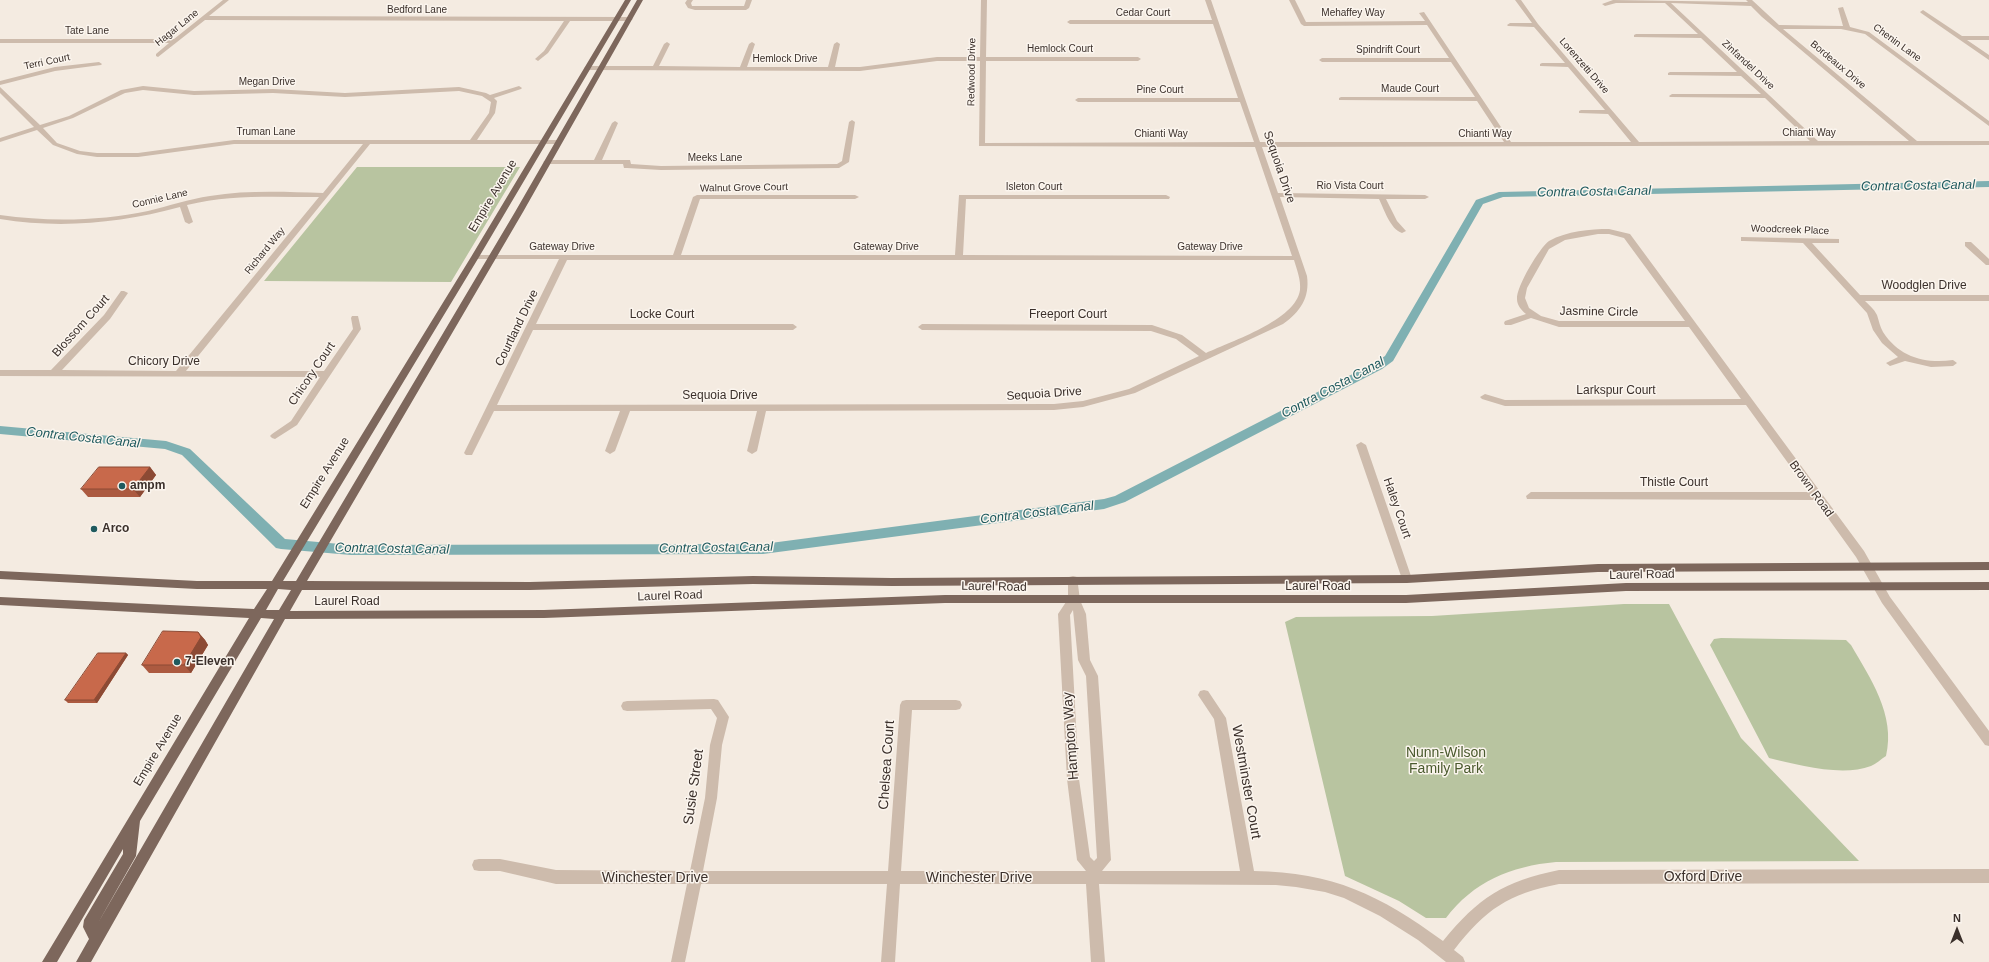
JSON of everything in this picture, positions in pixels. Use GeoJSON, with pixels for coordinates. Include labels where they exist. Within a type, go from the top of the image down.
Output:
{"type":"FeatureCollection","features":[{"type":"Feature","properties":{"kind":"main road","name":"Empire Avenue"},"geometry":{"type":"LineString","coordinates":[[51,961],[257,614],[475,257],[628,0]]}},
{"type":"Feature","properties":{"kind":"main road"},"geometry":{"type":"LineString","coordinates":[[83,962],[327,536],[492,257],[640,0]]}},
{"type":"Feature","properties":{"kind":"main road","name":"Laurel Road"},"geometry":{"type":"LineString","coordinates":[[0,575],[197,585],[530,586],[753,580],[892,582],[1408,579],[1598,568],[1989,566]]}},
{"type":"Feature","properties":{"kind":"main road","name":"Laurel Road"},"geometry":{"type":"LineString","coordinates":[[0,601],[282,615],[544,614],[945,599],[1406,599],[1626,587],[1989,586]]}},
{"type":"Feature","properties":{"kind":"main road"},"geometry":{"type":"LineString","coordinates":[[96,938],[90,927],[91,920],[129,856],[135,819]]}},
{"type":"Feature","properties":{"kind":"street","name":"Hagar Lane"},"geometry":{"type":"LineString","coordinates":[[158,55],[226,0]]}},
{"type":"Feature","properties":{"kind":"street"},"geometry":{"type":"LineString","coordinates":[[690,0],[688,3],[690,7],[695,8],[746,8],[749,0]]}},
{"type":"Feature","properties":{"kind":"street","name":"Redwood Drive"},"geometry":{"type":"LineString","coordinates":[[981,144],[984,0]]}},
{"type":"Feature","properties":{"kind":"street","name":"Sequoia Drive"},"geometry":{"type":"LineString","coordinates":[[492,408],[1054,408],[1090,402],[1132,391],[1280,322],[1294,311],[1305,292],[1303,276],[1208,0]]}},
{"type":"Feature","properties":{"kind":"street","name":"Mehaffey Way"},"geometry":{"type":"LineString","coordinates":[[1292,0],[1304,24],[1428,23]]}},
{"type":"Feature","properties":{"kind":"street","name":"Lorenzetti Drive"},"geometry":{"type":"LineString","coordinates":[[1518,0],[1536,25],[1569,65],[1637,144]]}},
{"type":"Feature","properties":{"kind":"street"},"geometry":{"type":"LineString","coordinates":[[1605,4],[1616,1],[1751,2]]}},
{"type":"Feature","properties":{"kind":"street","name":"Zinfandel Drive"},"geometry":{"type":"LineString","coordinates":[[1666,1],[1816,143]]}},
{"type":"Feature","properties":{"kind":"street","name":"Bordeaux Drive"},"geometry":{"type":"LineString","coordinates":[[1751,2],[1777,27],[1915,143]]}},
{"type":"Feature","properties":{"kind":"street"},"geometry":{"type":"LineString","coordinates":[[1840,8],[1847,28]]}},
{"type":"Feature","properties":{"kind":"street"},"geometry":{"type":"LineString","coordinates":[[1923,12],[1989,58]]}},
{"type":"Feature","properties":{"kind":"street"},"geometry":{"type":"LineString","coordinates":[[1422,13],[1509,144]]}},
{"type":"Feature","properties":{"kind":"street","name":"Bedford Lane"},"geometry":{"type":"LineString","coordinates":[[203,18],[630,19]]}},
{"type":"Feature","properties":{"kind":"street"},"geometry":{"type":"LineString","coordinates":[[538,59],[546,52],[568,19]]}},
{"type":"Feature","properties":{"kind":"street","name":"Cedar Court"},"geometry":{"type":"LineString","coordinates":[[1070,22],[1216,22]]}},
{"type":"Feature","properties":{"kind":"street"},"geometry":{"type":"LineString","coordinates":[[1510,25],[1536,25]]}},
{"type":"Feature","properties":{"kind":"street","name":"Chenin Lane"},"geometry":{"type":"LineString","coordinates":[[1777,27],[1847,28],[1872,36],[1989,124]]}},
{"type":"Feature","properties":{"kind":"street"},"geometry":{"type":"LineString","coordinates":[[1636,36],[1703,36]]}},
{"type":"Feature","properties":{"kind":"street"},"geometry":{"type":"LineString","coordinates":[[1960,38],[1989,38]]}},
{"type":"Feature","properties":{"kind":"street","name":"Tate Lane"},"geometry":{"type":"LineString","coordinates":[[0,41],[174,41]]}},
{"type":"Feature","properties":{"kind":"street"},"geometry":{"type":"LineString","coordinates":[[654,68],[667,44]]}},
{"type":"Feature","properties":{"kind":"street"},"geometry":{"type":"LineString","coordinates":[[743,68],[752,44]]}},
{"type":"Feature","properties":{"kind":"street"},"geometry":{"type":"LineString","coordinates":[[831,69],[837,44]]}},
{"type":"Feature","properties":{"kind":"street","name":"Hemlock Court"},"geometry":{"type":"LineString","coordinates":[[982,58],[1138,58]]}},
{"type":"Feature","properties":{"kind":"street","name":"Hemlock Drive"},"geometry":{"type":"LineString","coordinates":[[587,68],[831,69],[880,67],[924,59],[982,58]]}},
{"type":"Feature","properties":{"kind":"street","name":"Spindrift Court"},"geometry":{"type":"LineString","coordinates":[[1322,60],[1453,60]]}},
{"type":"Feature","properties":{"kind":"street","name":"Terri Court"},"geometry":{"type":"LineString","coordinates":[[0,83],[55,69],[99,64]]}},
{"type":"Feature","properties":{"kind":"street"},"geometry":{"type":"LineString","coordinates":[[1542,65],[1569,65]]}},
{"type":"Feature","properties":{"kind":"street"},"geometry":{"type":"LineString","coordinates":[[1670,74],[1743,74]]}},
{"type":"Feature","properties":{"kind":"street","name":"Megan Drive"},"geometry":{"type":"LineString","coordinates":[[0,140],[81,113],[113,95],[143,88],[194,93],[273,91],[345,95],[459,89],[470,90],[490,97]]}},
{"type":"Feature","properties":{"kind":"street"},"geometry":{"type":"LineString","coordinates":[[472,142],[492,113],[494,106],[490,97],[519,88]]}},
{"type":"Feature","properties":{"kind":"street","name":"Truman Lane"},"geometry":{"type":"LineString","coordinates":[[0,89],[55,144],[63,149],[97,155],[138,155],[234,142],[558,142]]}},
{"type":"Feature","properties":{"kind":"street"},"geometry":{"type":"LineString","coordinates":[[1672,96],[1767,96]]}},
{"type":"Feature","properties":{"kind":"street","name":"Maude Court"},"geometry":{"type":"LineString","coordinates":[[1341,99],[1479,99]]}},
{"type":"Feature","properties":{"kind":"street","name":"Pine Court"},"geometry":{"type":"LineString","coordinates":[[1078,100],[1242,100]]}},
{"type":"Feature","properties":{"kind":"street"},"geometry":{"type":"LineString","coordinates":[[1582,112],[1610,112]]}},
{"type":"Feature","properties":{"kind":"street","name":"Meeks Lane"},"geometry":{"type":"LineString","coordinates":[[547,162],[627,162],[627,166],[660,168],[839,166],[844,162],[852,122]]}},
{"type":"Feature","properties":{"kind":"street"},"geometry":{"type":"LineString","coordinates":[[596,162],[615,123]]}},
{"type":"Feature","properties":{"kind":"street","name":"Richard Way"},"geometry":{"type":"LineString","coordinates":[[178,374],[368,142]]}},
{"type":"Feature","properties":{"kind":"street","name":"Chianti Way"},"geometry":{"type":"LineString","coordinates":[[981,144],[1989,144]]}},
{"type":"Feature","properties":{"kind":"street","name":"Connie Lane"},"geometry":{"type":"LineString","coordinates":[[0,218],[39,221],[83,221],[126,216],[230,196],[325,195]]}},
{"type":"Feature","properties":{"kind":"street","name":"Rio Vista Court"},"geometry":{"type":"LineString","coordinates":[[1276,196],[1425,197]]}},
{"type":"Feature","properties":{"kind":"street"},"geometry":{"type":"LineString","coordinates":[[1380,196],[1394,222],[1402,231]]}},
{"type":"Feature","properties":{"kind":"street","name":"Walnut Grove Court"},"geometry":{"type":"LineString","coordinates":[[676,257],[697,197],[855,197]]}},
{"type":"Feature","properties":{"kind":"street","name":"Isleton Court"},"geometry":{"type":"LineString","coordinates":[[959,257],[962,197],[1166,197]]}},
{"type":"Feature","properties":{"kind":"street"},"geometry":{"type":"LineString","coordinates":[[183,204],[189,222]]}},
{"type":"Feature","properties":{"kind":"street","name":"Brown Road"},"geometry":{"type":"LineString","coordinates":[[1531,315],[1521,300],[1522,291],[1545,248],[1565,237],[1582,233],[1615,232],[1623,234],[1630,240],[1867,567],[1878,586],[1989,741]]}},
{"type":"Feature","properties":{"kind":"street","name":"Woodcreek Place"},"geometry":{"type":"LineString","coordinates":[[1744,239],[1836,241]]}},
{"type":"Feature","properties":{"kind":"street"},"geometry":{"type":"LineString","coordinates":[[1806,241],[1859,298],[1876,319],[1879,333],[1891,347],[1904,358],[1925,365],[1941,366],[1953,364]]}},
{"type":"Feature","properties":{"kind":"street"},"geometry":{"type":"LineString","coordinates":[[1968,244],[1989,262]]}},
{"type":"Feature","properties":{"kind":"street","name":"Gateway Drive"},"geometry":{"type":"LineString","coordinates":[[475,257],[1297,258]]}},
{"type":"Feature","properties":{"kind":"street","name":"Courtland Drive"},"geometry":{"type":"LineString","coordinates":[[469,453],[564,258]]}},
{"type":"Feature","properties":{"kind":"street","name":"Blossom Court"},"geometry":{"type":"LineString","coordinates":[[54,373],[106,317],[124,293]]}},
{"type":"Feature","properties":{"kind":"street","name":"Woodglen Drive"},"geometry":{"type":"LineString","coordinates":[[1859,298],[1989,298]]}},
{"type":"Feature","properties":{"kind":"street"},"geometry":{"type":"LineString","coordinates":[[1508,323],[1531,315]]}},
{"type":"Feature","properties":{"kind":"street","name":"Jasmine Circle"},"geometry":{"type":"LineString","coordinates":[[1531,315],[1559,324],[1691,324]]}},
{"type":"Feature","properties":{"kind":"street","name":"Chicory Court"},"geometry":{"type":"LineString","coordinates":[[275,436],[294,423],[357,329],[355,318]]}},
{"type":"Feature","properties":{"kind":"street","name":"Locke Court"},"geometry":{"type":"LineString","coordinates":[[530,327],[793,327]]}},
{"type":"Feature","properties":{"kind":"street","name":"Freeport Court"},"geometry":{"type":"LineString","coordinates":[[922,327],[1152,328],[1179,337],[1206,357]]}},
{"type":"Feature","properties":{"kind":"street"},"geometry":{"type":"LineString","coordinates":[[1890,363],[1904,358]]}},
{"type":"Feature","properties":{"kind":"street","name":"Chicory Drive"},"geometry":{"type":"LineString","coordinates":[[0,374],[327,374]]}},
{"type":"Feature","properties":{"kind":"street","name":"Larkspur Court"},"geometry":{"type":"LineString","coordinates":[[1485,397],[1505,403],[1748,402]]}},
{"type":"Feature","properties":{"kind":"street"},"geometry":{"type":"LineString","coordinates":[[610,451],[626,408]]}},
{"type":"Feature","properties":{"kind":"street"},"geometry":{"type":"LineString","coordinates":[[752,451],[762,408]]}},
{"type":"Feature","properties":{"kind":"street","name":"Haley Court"},"geometry":{"type":"LineString","coordinates":[[1361,445],[1408,579]]}},
{"type":"Feature","properties":{"kind":"street","name":"Thistle Court"},"geometry":{"type":"LineString","coordinates":[[1531,496],[1816,496]]}},
{"type":"Feature","properties":{"kind":"street","name":"Hampton Way"},"geometry":{"type":"LineString","coordinates":[[1073,580],[1074,600],[1080,614],[1084,660],[1092,676],[1093,684],[1104,860],[1093,874],[1084,860],[1073,779],[1064,614],[1074,600]]}},
{"type":"Feature","properties":{"kind":"street","name":"Westminster Court"},"geometry":{"type":"LineString","coordinates":[[1204,695],[1220,718],[1248,878]]}},
{"type":"Feature","properties":{"kind":"street","name":"Susie Street"},"geometry":{"type":"LineString","coordinates":[[627,706],[714,704],[723,717],[716,745],[711,798],[678,962]]}},
{"type":"Feature","properties":{"kind":"street","name":"Chelsea Court"},"geometry":{"type":"LineString","coordinates":[[894,877],[906,705],[956,705]]}},
{"type":"Feature","properties":{"kind":"street","name":"Winchester Drive"},"geometry":{"type":"LineString","coordinates":[[479,864],[500,864],[556,877],[894,877],[1093,874],[1303,881],[1333,887],[1364,900],[1405,922],[1458,962]]}},
{"type":"Feature","properties":{"kind":"street"},"geometry":{"type":"LineString","coordinates":[[1093,874],[1098,962]]}},
{"type":"Feature","properties":{"kind":"street","name":"Oxford Drive"},"geometry":{"type":"LineString","coordinates":[[1444,951],[1473,916],[1491,901],[1520,886],[1535,881],[1559,877],[1989,876]]}},
{"type":"Feature","properties":{"kind":"street"},"geometry":{"type":"LineString","coordinates":[[888,962],[894,877]]}},
{"type":"Feature","properties":{"kind":"green space"},"geometry":{"type":"Polygon","coordinates":[[[357,167],[520,167],[451,282],[264,281],[357,167]]]}},
{"type":"Feature","properties":{"kind":"green space","name":"Nunn-Wilson Family Park"},"geometry":{"type":"Polygon","coordinates":[[[1624,604],[1669,604],[1741,738],[1859,861],[1556,862],[1539,864],[1524,867],[1494,878],[1468,895],[1446,918],[1426,918],[1399,901],[1345,876],[1285,622],[1296,617],[1432,616],[1624,604]]]}},
{"type":"Feature","properties":{"kind":"green space"},"geometry":{"type":"Polygon","coordinates":[[[1714,639],[1846,640],[1851,645],[1866,670],[1884,712],[1888,741],[1886,756],[1871,766],[1847,770],[1820,769],[1769,758],[1710,645],[1714,639]]]}},
{"type":"Feature","properties":{"kind":"building"},"geometry":{"type":"Polygon","coordinates":[[[99,467],[150,467],[133,489],[81,489],[99,467]]]}},
{"type":"Feature","properties":{"kind":"building"},"geometry":{"type":"Polygon","coordinates":[[[163,631],[198,632],[201,637],[184,665],[142,665],[163,631]]]}},
{"type":"Feature","properties":{"kind":"building"},"geometry":{"type":"Polygon","coordinates":[[[98,653],[126,653],[94,700],[65,700],[98,653]]]}},
{"type":"Feature","properties":{"kind":"waterway","name":"Contra Costa Canal"},"geometry":{"type":"LineString","coordinates":[[0,430],[166,445],[186,452],[281,544],[351,550],[763,549],[897,530],[1104,504],[1120,499],[1378,366],[1389,358],[1479,202],[1502,194],[1989,184]]}},
{"type":"Feature","properties":{"kind":"place","name":"ampm"},"geometry":{"type":"Point","coordinates":[122,486]}},
{"type":"Feature","properties":{"kind":"place","name":"Arco"},"geometry":{"type":"Point","coordinates":[94,529]}},
{"type":"Feature","properties":{"kind":"place","name":"7-Eleven"},"geometry":{"type":"Point","coordinates":[177,662]}}]}
